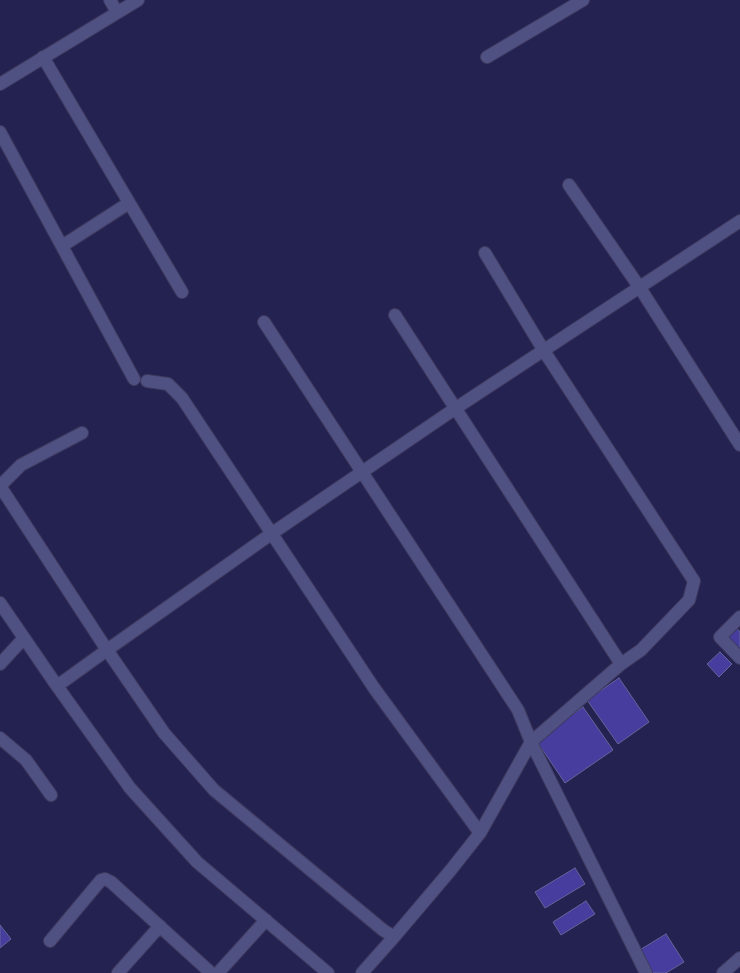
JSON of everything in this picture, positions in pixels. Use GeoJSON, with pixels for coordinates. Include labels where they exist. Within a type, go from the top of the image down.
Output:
{"type":"FeatureCollection","features":[{"type":"Feature","properties":{"kind":"street"},"geometry":{"type":"LineString","coordinates":[[110,0],[117,12]]}},
{"type":"Feature","properties":{"kind":"street"},"geometry":{"type":"LineString","coordinates":[[0,84],[138,0]]}},
{"type":"Feature","properties":{"kind":"street"},"geometry":{"type":"LineString","coordinates":[[487,57],[583,0]]}},
{"type":"Feature","properties":{"kind":"street"},"geometry":{"type":"LineString","coordinates":[[43,57],[182,292]]}},
{"type":"Feature","properties":{"kind":"street"},"geometry":{"type":"LineString","coordinates":[[0,132],[134,379]]}},
{"type":"Feature","properties":{"kind":"street"},"geometry":{"type":"LineString","coordinates":[[569,185],[640,288],[740,445]]}},
{"type":"Feature","properties":{"kind":"street"},"geometry":{"type":"LineString","coordinates":[[62,246],[129,203]]}},
{"type":"Feature","properties":{"kind":"street"},"geometry":{"type":"LineString","coordinates":[[57,686],[271,534],[456,408],[740,222]]}},
{"type":"Feature","properties":{"kind":"street"},"geometry":{"type":"LineString","coordinates":[[362,973],[450,871],[480,833],[531,742],[621,664],[642,650],[689,600],[694,581],[544,351],[485,253]]}},
{"type":"Feature","properties":{"kind":"street"},"geometry":{"type":"LineString","coordinates":[[395,315],[621,664]]}},
{"type":"Feature","properties":{"kind":"street"},"geometry":{"type":"LineString","coordinates":[[264,322],[518,710],[531,742],[646,973]]}},
{"type":"Feature","properties":{"kind":"street"},"geometry":{"type":"LineString","coordinates":[[147,381],[168,384],[182,398],[374,688],[480,833]]}},
{"type":"Feature","properties":{"kind":"street"},"geometry":{"type":"LineString","coordinates":[[82,433],[22,465],[0,486],[107,650],[164,733],[214,790],[383,930],[394,937]]}},
{"type":"Feature","properties":{"kind":"street"},"geometry":{"type":"LineString","coordinates":[[0,603],[130,788],[197,862],[328,973]]}},
{"type":"Feature","properties":{"kind":"street"},"geometry":{"type":"LineString","coordinates":[[740,617],[720,637],[740,658]]}},
{"type":"Feature","properties":{"kind":"street"},"geometry":{"type":"LineString","coordinates":[[0,664],[24,638]]}},
{"type":"Feature","properties":{"kind":"street"},"geometry":{"type":"LineString","coordinates":[[0,738],[26,760],[51,795]]}},
{"type":"Feature","properties":{"kind":"street"},"geometry":{"type":"LineString","coordinates":[[50,941],[101,880],[105,879],[111,882],[211,973]]}},
{"type":"Feature","properties":{"kind":"street"},"geometry":{"type":"LineString","coordinates":[[218,973],[266,920]]}},
{"type":"Feature","properties":{"kind":"street"},"geometry":{"type":"LineString","coordinates":[[118,973],[160,926]]}},
{"type":"Feature","properties":{"kind":"street"},"geometry":{"type":"LineString","coordinates":[[723,973],[740,958]]}},
{"type":"Feature","properties":{"kind":"building"},"geometry":{"type":"Polygon","coordinates":[[[736,627],[740,632],[740,650],[727,636],[736,627]]]}},
{"type":"Feature","properties":{"kind":"building"},"geometry":{"type":"Polygon","coordinates":[[[720,652],[732,664],[719,677],[707,664],[720,652]]]}},
{"type":"Feature","properties":{"kind":"building"},"geometry":{"type":"Polygon","coordinates":[[[619,678],[649,722],[618,744],[587,700],[619,678]]]}},
{"type":"Feature","properties":{"kind":"building"},"geometry":{"type":"Polygon","coordinates":[[[583,707],[613,750],[565,783],[536,740],[583,707]]]}},
{"type":"Feature","properties":{"kind":"building"},"geometry":{"type":"Polygon","coordinates":[[[575,868],[585,884],[545,908],[535,892],[575,868]]]}},
{"type":"Feature","properties":{"kind":"building"},"geometry":{"type":"Polygon","coordinates":[[[586,901],[595,914],[561,935],[553,922],[586,901]]]}},
{"type":"Feature","properties":{"kind":"building"},"geometry":{"type":"Polygon","coordinates":[[[0,925],[11,939],[0,948],[0,925]]]}},
{"type":"Feature","properties":{"kind":"building"},"geometry":{"type":"Polygon","coordinates":[[[666,934],[684,962],[666,973],[651,973],[638,951],[666,934]]]}}]}
